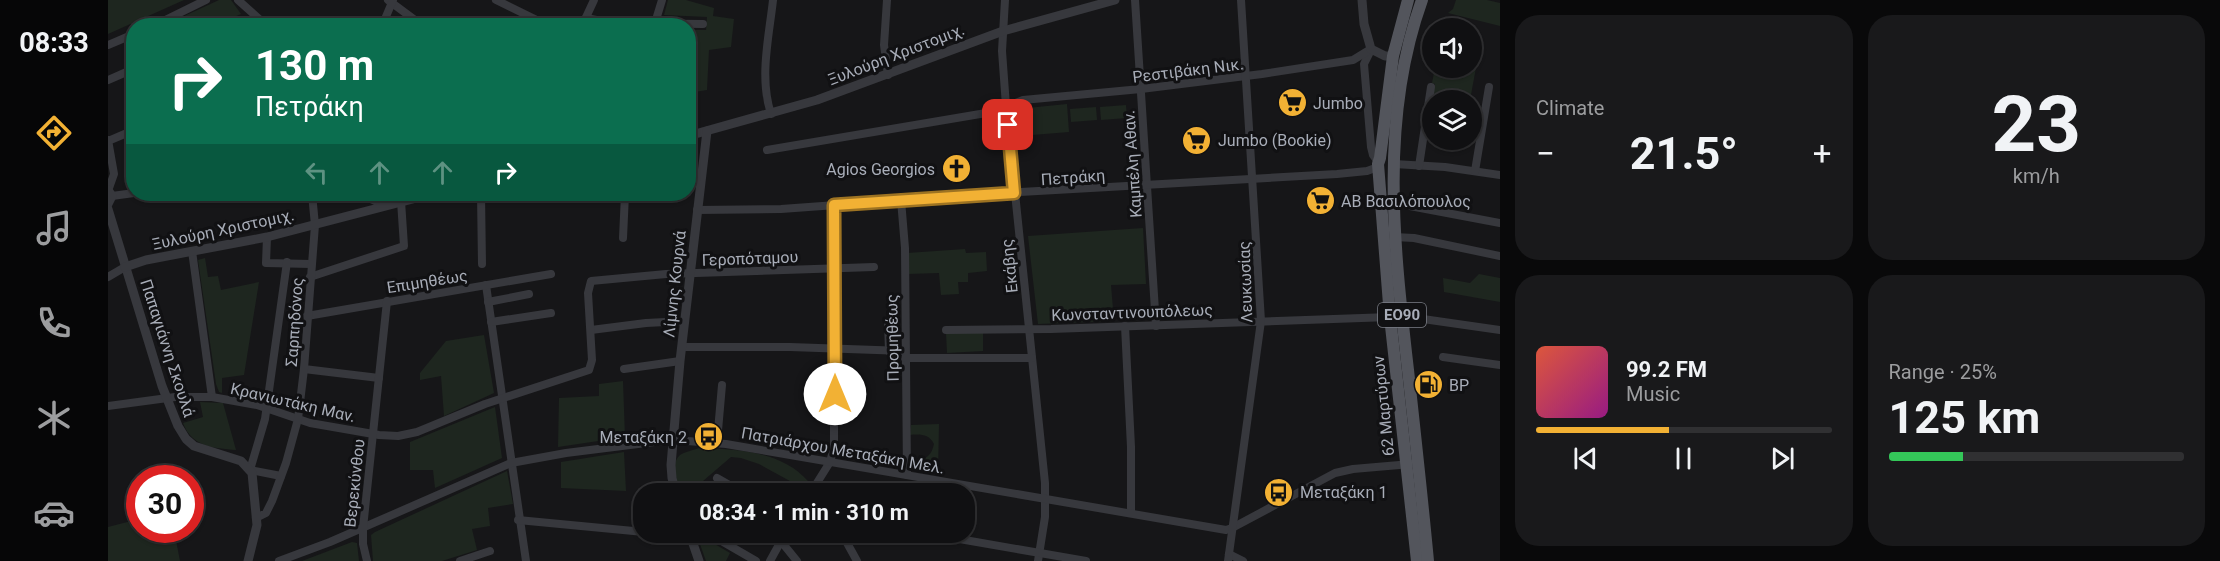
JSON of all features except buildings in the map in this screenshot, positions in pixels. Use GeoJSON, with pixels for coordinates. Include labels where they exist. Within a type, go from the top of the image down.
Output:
{"type":"FeatureCollection","features":[{"type":"Feature","properties":{"kind":"main road","name":"62 Μαρτύρων"},"geometry":{"type":"LineString","coordinates":[[1408,0],[1393,56],[1379,164],[1412,464],[1428,561]]}},
{"type":"Feature","properties":{"kind":"main road","name":"62 Μαρτύρων"},"geometry":{"type":"LineString","coordinates":[[1396,316],[1394,164],[1402,74],[1422,0]]}},
{"type":"Feature","properties":{"kind":"main road"},"geometry":{"type":"LineString","coordinates":[[1379,164],[1388,156],[1394,164]]}},
{"type":"Feature","properties":{"kind":"main road","name":"62 Μαρτύρων"},"geometry":{"type":"LineString","coordinates":[[1412,464],[1417,561]]}},
{"type":"Feature","properties":{"kind":"street"},"geometry":{"type":"LineString","coordinates":[[169,18],[206,0]]}},
{"type":"Feature","properties":{"kind":"street"},"geometry":{"type":"LineString","coordinates":[[238,0],[258,18]]}},
{"type":"Feature","properties":{"kind":"street"},"geometry":{"type":"LineString","coordinates":[[496,0],[533,18]]}},
{"type":"Feature","properties":{"kind":"street"},"geometry":{"type":"LineString","coordinates":[[586,18],[594,0]]}},
{"type":"Feature","properties":{"kind":"street"},"geometry":{"type":"LineString","coordinates":[[657,18],[662,0]]}},
{"type":"Feature","properties":{"kind":"street"},"geometry":{"type":"LineString","coordinates":[[771,114],[765,86],[773,0]]}},
{"type":"Feature","properties":{"kind":"street"},"geometry":{"type":"LineString","coordinates":[[887,0],[884,45],[888,75]]}},
{"type":"Feature","properties":{"kind":"street","name":"Εκάβης"},"geometry":{"type":"LineString","coordinates":[[1005,0],[1003,31],[1006,106],[1046,498],[1038,557]]}},
{"type":"Feature","properties":{"kind":"street","name":"Ξυλούρη Χριστομιχ."},"geometry":{"type":"LineString","coordinates":[[696,134],[827,97],[1003,31],[1115,0]]}},
{"type":"Feature","properties":{"kind":"street","name":"Καμπέλη Αθαν."},"geometry":{"type":"LineString","coordinates":[[1135,0],[1156,326]]}},
{"type":"Feature","properties":{"kind":"street","name":"Λευκωσίας"},"geometry":{"type":"LineString","coordinates":[[1229,557],[1261,321],[1240,0]]}},
{"type":"Feature","properties":{"kind":"street"},"geometry":{"type":"LineString","coordinates":[[1362,0],[1364,24],[1371,49],[1364,64],[1371,147],[1379,164]]}},
{"type":"Feature","properties":{"kind":"street"},"geometry":{"type":"LineString","coordinates":[[385,18],[391,1],[413,18]]}},
{"type":"Feature","properties":{"kind":"street"},"geometry":{"type":"LineString","coordinates":[[696,24],[703,24]]}},
{"type":"Feature","properties":{"kind":"street"},"geometry":{"type":"LineString","coordinates":[[108,45],[126,37]]}},
{"type":"Feature","properties":{"kind":"street"},"geometry":{"type":"LineString","coordinates":[[1371,49],[1385,56],[1393,56]]}},
{"type":"Feature","properties":{"kind":"street","name":"Ρεστιβάκη Νικ."},"geometry":{"type":"LineString","coordinates":[[767,150],[992,112],[1023,100],[1141,89],[1353,60],[1371,49]]}},
{"type":"Feature","properties":{"kind":"street"},"geometry":{"type":"LineString","coordinates":[[108,80],[126,72]]}},
{"type":"Feature","properties":{"kind":"street"},"geometry":{"type":"LineString","coordinates":[[1419,166],[1431,87]]}},
{"type":"Feature","properties":{"kind":"street"},"geometry":{"type":"LineString","coordinates":[[1475,171],[1489,87]]}},
{"type":"Feature","properties":{"kind":"street","name":"Λίμνης Κουρνά"},"geometry":{"type":"LineString","coordinates":[[674,483],[671,472],[680,362],[707,131]]}},
{"type":"Feature","properties":{"kind":"street"},"geometry":{"type":"LineString","coordinates":[[126,133],[108,141],[114,174],[109,195],[126,194]]}},
{"type":"Feature","properties":{"kind":"street","name":"Πετράκη"},"geometry":{"type":"LineString","coordinates":[[698,210],[765,210],[1337,174],[1367,171],[1379,164]]}},
{"type":"Feature","properties":{"kind":"street"},"geometry":{"type":"LineString","coordinates":[[1394,164],[1500,175]]}},
{"type":"Feature","properties":{"kind":"street","name":"Προμηθέως"},"geometry":{"type":"LineString","coordinates":[[901,200],[904,248],[907,475]]}},
{"type":"Feature","properties":{"kind":"street","name":"Σαρπηδόνος"},"geometry":{"type":"LineString","coordinates":[[256,518],[267,511],[281,476],[297,419],[304,369],[315,225],[313,201]]}},
{"type":"Feature","properties":{"kind":"street"},"geometry":{"type":"LineString","coordinates":[[377,201],[384,205]]}},
{"type":"Feature","properties":{"kind":"street"},"geometry":{"type":"LineString","coordinates":[[310,277],[404,246],[401,201]]}},
{"type":"Feature","properties":{"kind":"street","name":"Ξυλούρη Χριστομιχ."},"geometry":{"type":"LineString","coordinates":[[125,267],[146,260],[267,237],[401,201]]}},
{"type":"Feature","properties":{"kind":"street"},"geometry":{"type":"LineString","coordinates":[[481,201],[482,264]]}},
{"type":"Feature","properties":{"kind":"street"},"geometry":{"type":"LineString","coordinates":[[623,238],[625,201]]}},
{"type":"Feature","properties":{"kind":"street"},"geometry":{"type":"LineString","coordinates":[[1394,203],[1500,223]]}},
{"type":"Feature","properties":{"kind":"street"},"geometry":{"type":"LineString","coordinates":[[818,483],[830,462],[834,447],[834,205]]}},
{"type":"Feature","properties":{"kind":"street","name":"Παπαγιάννη Σκουλά"},"geometry":{"type":"LineString","coordinates":[[108,209],[166,398],[178,426],[191,444],[201,450],[239,460],[250,470]]}},
{"type":"Feature","properties":{"kind":"street"},"geometry":{"type":"LineString","coordinates":[[267,237],[266,263],[311,264]]}},
{"type":"Feature","properties":{"kind":"street"},"geometry":{"type":"LineString","coordinates":[[1394,237],[1414,238],[1500,256]]}},
{"type":"Feature","properties":{"kind":"street"},"geometry":{"type":"LineString","coordinates":[[192,251],[212,397]]}},
{"type":"Feature","properties":{"kind":"street"},"geometry":{"type":"LineString","coordinates":[[248,561],[256,534],[254,486],[250,470],[267,408],[287,262]]}},
{"type":"Feature","properties":{"kind":"street"},"geometry":{"type":"LineString","coordinates":[[108,277],[125,267]]}},
{"type":"Feature","properties":{"kind":"street","name":"Γεροπόταμου"},"geometry":{"type":"LineString","coordinates":[[591,330],[588,293],[591,281],[690,273],[874,267]]}},
{"type":"Feature","properties":{"kind":"street","name":"Επιμηθέως"},"geometry":{"type":"LineString","coordinates":[[307,316],[551,274]]}},
{"type":"Feature","properties":{"kind":"street"},"geometry":{"type":"LineString","coordinates":[[486,285],[518,520],[526,561]]}},
{"type":"Feature","properties":{"kind":"street"},"geometry":{"type":"LineString","coordinates":[[488,302],[529,294]]}},
{"type":"Feature","properties":{"kind":"street","name":"Βερεκύνθου"},"geometry":{"type":"LineString","coordinates":[[367,561],[363,544],[363,528],[387,301]]}},
{"type":"Feature","properties":{"kind":"street"},"geometry":{"type":"LineString","coordinates":[[491,322],[551,313]]}},
{"type":"Feature","properties":{"kind":"street","name":"Κωνσταντινουπόλεως"},"geometry":{"type":"LineString","coordinates":[[946,330],[1156,326],[1396,316],[1500,330]]}},
{"type":"Feature","properties":{"kind":"street"},"geometry":{"type":"LineString","coordinates":[[591,330],[685,321]]}},
{"type":"Feature","properties":{"kind":"street"},"geometry":{"type":"LineString","coordinates":[[888,322],[889,351]]}},
{"type":"Feature","properties":{"kind":"street"},"geometry":{"type":"LineString","coordinates":[[1125,326],[1131,447],[1131,513]]}},
{"type":"Feature","properties":{"kind":"street","name":"Κρανιωτάκη Μαν."},"geometry":{"type":"LineString","coordinates":[[108,406],[166,398],[212,397],[267,408],[297,419],[373,434],[391,436],[411,434],[501,399],[589,370],[592,365],[591,330]]}},
{"type":"Feature","properties":{"kind":"street"},"geometry":{"type":"LineString","coordinates":[[682,347],[790,347],[889,351],[905,355],[1032,358]]}},
{"type":"Feature","properties":{"kind":"street"},"geometry":{"type":"LineString","coordinates":[[1443,357],[1500,365]]}},
{"type":"Feature","properties":{"kind":"street"},"geometry":{"type":"LineString","coordinates":[[624,369],[680,362]]}},
{"type":"Feature","properties":{"kind":"street"},"geometry":{"type":"LineString","coordinates":[[304,369],[379,378]]}},
{"type":"Feature","properties":{"kind":"street"},"geometry":{"type":"LineString","coordinates":[[717,442],[722,385]]}},
{"type":"Feature","properties":{"kind":"street","name":"Πατριάρχου Μεταξάκη Μελ."},"geometry":{"type":"LineString","coordinates":[[279,561],[363,528],[511,463],[566,453],[674,441],[717,442],[1226,530],[1234,528]]}},
{"type":"Feature","properties":{"kind":"street"},"geometry":{"type":"LineString","coordinates":[[1234,528],[1296,492],[1335,473],[1353,469],[1412,464]]}},
{"type":"Feature","properties":{"kind":"street"},"geometry":{"type":"LineString","coordinates":[[250,470],[281,476]]}},
{"type":"Feature","properties":{"kind":"street"},"geometry":{"type":"LineString","coordinates":[[717,478],[725,483]]}},
{"type":"Feature","properties":{"kind":"street"},"geometry":{"type":"LineString","coordinates":[[518,520],[633,531]]}},
{"type":"Feature","properties":{"kind":"street"},"geometry":{"type":"LineString","coordinates":[[693,543],[699,561]]}},
{"type":"Feature","properties":{"kind":"street"},"geometry":{"type":"LineString","coordinates":[[725,543],[756,561]]}},
{"type":"Feature","properties":{"kind":"street"},"geometry":{"type":"LineString","coordinates":[[770,561],[779,543]]}},
{"type":"Feature","properties":{"kind":"street"},"geometry":{"type":"LineString","coordinates":[[781,543],[797,561]]}},
{"type":"Feature","properties":{"kind":"street"},"geometry":{"type":"LineString","coordinates":[[847,543],[857,561]]}},
{"type":"Feature","properties":{"kind":"street"},"geometry":{"type":"LineString","coordinates":[[971,543],[1038,557],[1086,561]]}},
{"type":"Feature","properties":{"kind":"street"},"geometry":{"type":"LineString","coordinates":[[460,561],[490,551]]}},
{"type":"Feature","properties":{"kind":"street"},"geometry":{"type":"LineString","coordinates":[[1229,557],[1243,561]]}},
{"type":"Feature","properties":{"kind":"shaded area"},"geometry":{"type":"Polygon","coordinates":[[[108,0],[184,0],[144,18],[126,18],[126,26],[108,34],[108,0]]]}},
{"type":"Feature","properties":{"kind":"shaded area"},"geometry":{"type":"Polygon","coordinates":[[[219,0],[231,0],[241,14],[232,18],[180,18],[219,0]]]}},
{"type":"Feature","properties":{"kind":"shaded area"},"geometry":{"type":"Polygon","coordinates":[[[668,0],[686,0],[714,8],[713,16],[734,19],[731,47],[709,50],[707,90],[696,92],[696,30],[706,30],[707,17],[664,15],[668,0]]]}},
{"type":"Feature","properties":{"kind":"shaded area"},"geometry":{"type":"Polygon","coordinates":[[[1456,0],[1487,0],[1500,3],[1500,26],[1482,22],[1482,18],[1468,18],[1448,13],[1453,9],[1456,0]]]}},
{"type":"Feature","properties":{"kind":"shaded area"},"geometry":{"type":"Polygon","coordinates":[[[1433,78],[1474,78],[1472,90],[1434,90],[1435,84],[1432,83],[1433,78]]]}},
{"type":"Feature","properties":{"kind":"shaded area"},"geometry":{"type":"Polygon","coordinates":[[[1067,104],[1069,132],[1020,136],[1017,109],[1067,104]]]}},
{"type":"Feature","properties":{"kind":"shaded area"},"geometry":{"type":"Polygon","coordinates":[[[1126,105],[1127,118],[1101,120],[1100,107],[1126,105]]]}},
{"type":"Feature","properties":{"kind":"shaded area"},"geometry":{"type":"Polygon","coordinates":[[[1096,107],[1097,120],[1071,122],[1070,109],[1096,107]]]}},
{"type":"Feature","properties":{"kind":"shaded area"},"geometry":{"type":"Polygon","coordinates":[[[1143,228],[1146,284],[1111,285],[1114,321],[1038,324],[1028,236],[1143,228]]]}},
{"type":"Feature","properties":{"kind":"shaded area"},"geometry":{"type":"Polygon","coordinates":[[[965,249],[966,253],[986,252],[987,271],[968,273],[968,282],[958,282],[959,294],[941,295],[939,273],[908,274],[907,253],[965,249]]]}},
{"type":"Feature","properties":{"kind":"shaded area"},"geometry":{"type":"Polygon","coordinates":[[[205,258],[208,277],[218,276],[221,290],[259,282],[244,375],[222,378],[222,393],[219,392],[216,384],[198,260],[205,258]]]}},
{"type":"Feature","properties":{"kind":"shaded area"},"geometry":{"type":"Polygon","coordinates":[[[1479,274],[1500,278],[1500,302],[1444,292],[1443,278],[1470,283],[1479,274]]]}},
{"type":"Feature","properties":{"kind":"shaded area"},"geometry":{"type":"Polygon","coordinates":[[[983,332],[983,351],[947,353],[946,333],[983,332]]]}},
{"type":"Feature","properties":{"kind":"shaded area"},"geometry":{"type":"Polygon","coordinates":[[[484,335],[494,393],[444,416],[441,376],[420,380],[420,373],[446,341],[484,335]]]}},
{"type":"Feature","properties":{"kind":"shaded area"},"geometry":{"type":"Polygon","coordinates":[[[623,381],[625,437],[558,447],[559,398],[599,396],[599,384],[623,381]]]}},
{"type":"Feature","properties":{"kind":"shaded area"},"geometry":{"type":"Polygon","coordinates":[[[200,402],[223,403],[236,450],[204,445],[187,431],[183,423],[203,417],[200,402]]]}},
{"type":"Feature","properties":{"kind":"shaded area"},"geometry":{"type":"Polygon","coordinates":[[[495,407],[502,458],[435,488],[433,470],[410,470],[410,442],[495,407]]]}},
{"type":"Feature","properties":{"kind":"shaded area"},"geometry":{"type":"Polygon","coordinates":[[[939,424],[938,473],[911,469],[911,457],[926,458],[931,453],[934,444],[924,435],[910,435],[911,425],[939,424]]]}},
{"type":"Feature","properties":{"kind":"shaded area"},"geometry":{"type":"Polygon","coordinates":[[[699,448],[728,449],[758,454],[785,463],[797,471],[808,483],[794,483],[759,464],[731,457],[701,483],[678,483],[675,464],[682,454],[699,448]]]}},
{"type":"Feature","properties":{"kind":"shaded area"},"geometry":{"type":"Polygon","coordinates":[[[624,452],[626,491],[561,488],[561,462],[624,452]]]}},
{"type":"Feature","properties":{"kind":"shaded area"},"geometry":{"type":"Polygon","coordinates":[[[507,471],[513,504],[488,508],[490,526],[472,529],[477,550],[442,561],[373,561],[371,535],[375,532],[507,471]]]}},
{"type":"Feature","properties":{"kind":"shaded area"},"geometry":{"type":"Polygon","coordinates":[[[126,522],[126,543],[177,543],[180,561],[108,561],[108,527],[126,522]]]}},
{"type":"Feature","properties":{"kind":"shaded area"},"geometry":{"type":"Polygon","coordinates":[[[352,542],[357,543],[359,561],[302,561],[352,542]]]}},
{"type":"Feature","properties":{"kind":"shaded area"},"geometry":{"type":"Polygon","coordinates":[[[700,543],[713,543],[730,553],[726,561],[706,561],[700,543]]]}},
{"type":"Feature","properties":{"kind":"place","name":"Jumbo"},"geometry":{"type":"Point","coordinates":[1292,103]}},
{"type":"Feature","properties":{"kind":"place","name":"Jumbo (Bookie)"},"geometry":{"type":"Point","coordinates":[1197,140]}},
{"type":"Feature","properties":{"kind":"place","name":"Agios Georgios"},"geometry":{"type":"Point","coordinates":[956,169]}},
{"type":"Feature","properties":{"kind":"place","name":"ΑΒ Βασιλόπουλος"},"geometry":{"type":"Point","coordinates":[1320,201]}},
{"type":"Feature","properties":{"kind":"place","name":"BP"},"geometry":{"type":"Point","coordinates":[1428,385]}},
{"type":"Feature","properties":{"kind":"place","name":"Μεταξάκη 2"},"geometry":{"type":"Point","coordinates":[708,437]}},
{"type":"Feature","properties":{"kind":"place","name":"Μεταξάκη 1"},"geometry":{"type":"Point","coordinates":[1279,492]}},
{"type":"Feature","properties":{"kind":"route"},"geometry":{"type":"LineString","coordinates":[[835,394],[834,205],[1014,193],[1008,125]]}}]}
